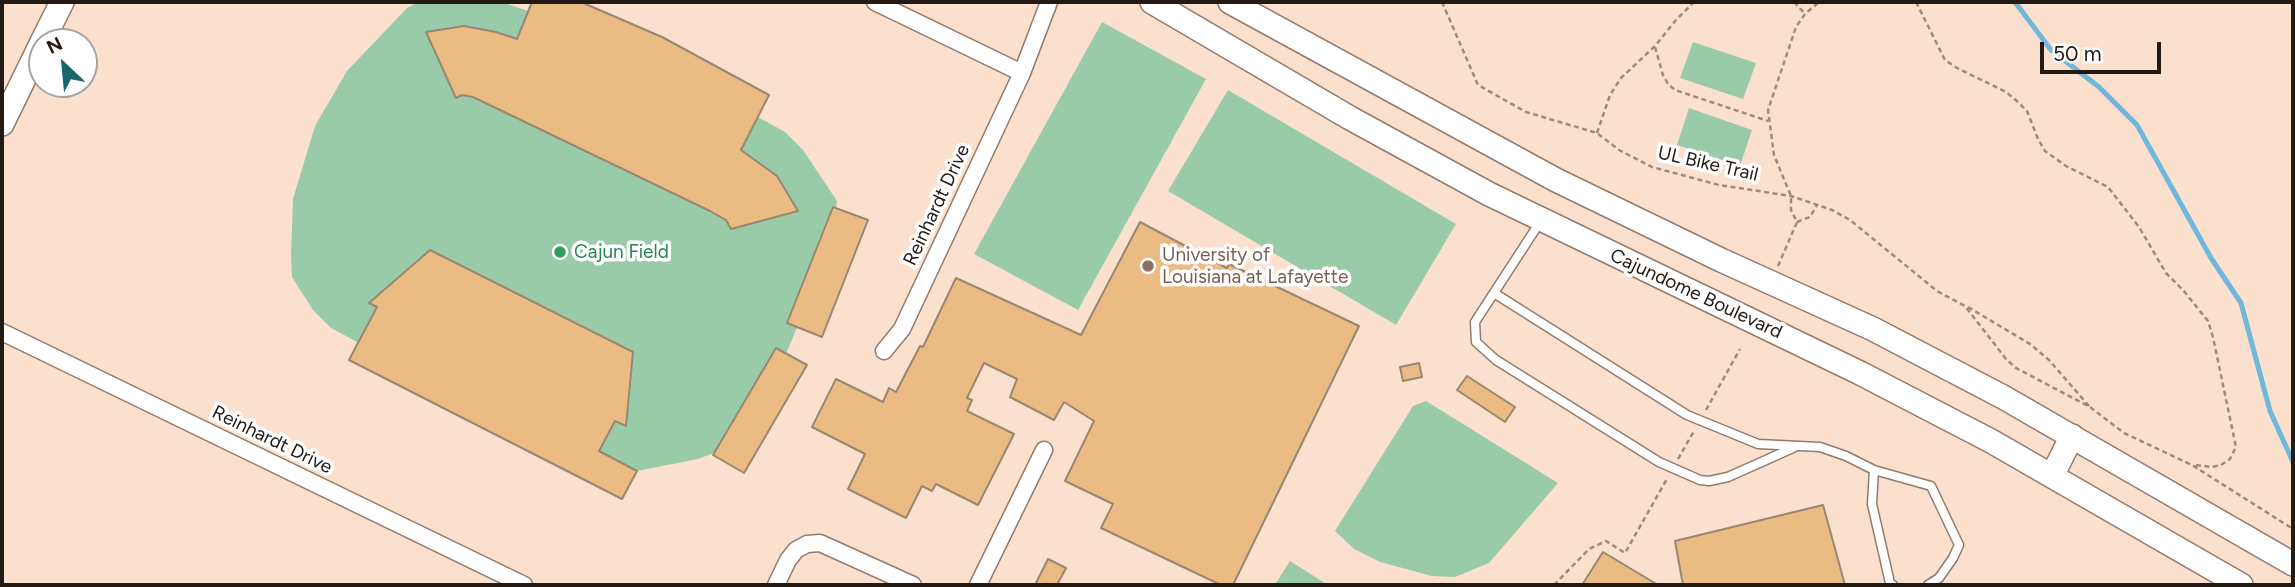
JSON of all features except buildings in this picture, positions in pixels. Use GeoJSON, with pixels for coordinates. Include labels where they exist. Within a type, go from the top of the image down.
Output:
{"type":"FeatureCollection","features":[{"type":"Feature","properties":{"kind":"street"},"geometry":{"type":"LineString","coordinates":[[49,28],[62,2]]}},
{"type":"Feature","properties":{"kind":"street"},"geometry":{"type":"LineString","coordinates":[[875,2],[1022,72]]}},
{"type":"Feature","properties":{"kind":"street","name":"Reinhardt Drive"},"geometry":{"type":"LineString","coordinates":[[884,351],[902,328],[1022,72],[1049,2]]}},
{"type":"Feature","properties":{"kind":"street","name":"Cajundome Boulevard"},"geometry":{"type":"LineString","coordinates":[[1152,2],[1350,118],[1489,194],[1860,373],[1991,441],[2241,585]]}},
{"type":"Feature","properties":{"kind":"street"},"geometry":{"type":"LineString","coordinates":[[1230,2],[1556,180],[1721,260],[1873,329],[2003,397],[2293,564]]}},
{"type":"Feature","properties":{"kind":"street"},"geometry":{"type":"LineString","coordinates":[[2,124],[28,71]]}},
{"type":"Feature","properties":{"kind":"street","name":"Reinhardt Drive"},"geometry":{"type":"LineString","coordinates":[[2,332],[524,585]]}},
{"type":"Feature","properties":{"kind":"street"},"geometry":{"type":"LineString","coordinates":[[2052,476],[2072,436]]}},
{"type":"Feature","properties":{"kind":"street"},"geometry":{"type":"LineString","coordinates":[[978,585],[1044,450]]}},
{"type":"Feature","properties":{"kind":"street"},"geometry":{"type":"LineString","coordinates":[[776,585],[796,550],[807,544],[820,543],[912,585]]}},
{"type":"Feature","properties":{"kind":"lane"},"geometry":{"type":"LineString","coordinates":[[1541,220],[1475,323],[1476,342],[1496,360],[1659,462],[1700,480],[1728,477],[1797,446]]}},
{"type":"Feature","properties":{"kind":"lane"},"geometry":{"type":"LineString","coordinates":[[1494,293],[1687,415],[1758,444],[1820,447],[1874,470],[1931,486],[1959,545],[1939,578],[1928,585]]}},
{"type":"Feature","properties":{"kind":"lane"},"geometry":{"type":"LineString","coordinates":[[1874,470],[1872,504],[1890,583],[1893,585]]}},
{"type":"Feature","properties":{"kind":"path","name":"UL Bike Trail"},"geometry":{"type":"LineString","coordinates":[[1442,2],[1478,85],[1526,112],[1597,134],[1619,150],[1652,167],[1719,185],[1791,196],[1818,204],[1850,220],[1927,283],[2029,344],[2049,360],[2090,407]]}},
{"type":"Feature","properties":{"kind":"path"},"geometry":{"type":"LineString","coordinates":[[1597,134],[1610,95],[1622,78],[1694,2]]}},
{"type":"Feature","properties":{"kind":"path"},"geometry":{"type":"LineString","coordinates":[[1794,2],[1805,14]]}},
{"type":"Feature","properties":{"kind":"path"},"geometry":{"type":"LineString","coordinates":[[1797,222],[1791,210],[1791,196],[1774,155],[1768,121],[1771,96],[1791,40],[1805,14],[1819,2]]}},
{"type":"Feature","properties":{"kind":"path"},"geometry":{"type":"LineString","coordinates":[[1916,2],[1945,60],[2006,92],[2026,111],[2045,151],[2066,166],[2108,187],[2139,227],[2166,273],[2208,321],[2236,447],[2230,459],[2221,464],[2211,467],[2192,465]]}},
{"type":"Feature","properties":{"kind":"path"},"geometry":{"type":"LineString","coordinates":[[1655,46],[1663,75],[1675,90],[1768,121]]}},
{"type":"Feature","properties":{"kind":"path"},"geometry":{"type":"LineString","coordinates":[[1775,272],[1797,222],[1810,217],[1818,204]]}},
{"type":"Feature","properties":{"kind":"path","name":"UL Bike Trail"},"geometry":{"type":"LineString","coordinates":[[1965,306],[2016,369],[2090,407],[2124,433],[2192,465],[2293,529]]}},
{"type":"Feature","properties":{"kind":"path"},"geometry":{"type":"LineString","coordinates":[[1554,585],[1589,549],[1606,541],[1625,553],[1740,349]]}},
{"type":"Feature","properties":{"kind":"green space","name":"Cajun Field"},"geometry":{"type":"Polygon","coordinates":[[[419,2],[502,2],[528,11],[532,2],[581,2],[662,37],[769,95],[758,117],[785,132],[803,150],[837,201],[831,249],[778,372],[727,448],[698,459],[637,471],[622,499],[349,360],[357,342],[331,328],[313,310],[292,277],[291,255],[293,199],[315,126],[347,71],[407,8],[419,2]]]}},
{"type":"Feature","properties":{"kind":"green space"},"geometry":{"type":"Polygon","coordinates":[[[1102,22],[1206,79],[1078,310],[974,254],[1102,22]]]}},
{"type":"Feature","properties":{"kind":"green space"},"geometry":{"type":"Polygon","coordinates":[[[1693,42],[1756,63],[1743,99],[1680,78],[1693,42]]]}},
{"type":"Feature","properties":{"kind":"green space"},"geometry":{"type":"Polygon","coordinates":[[[1228,90],[1456,224],[1396,325],[1168,191],[1228,90]]]}},
{"type":"Feature","properties":{"kind":"green space"},"geometry":{"type":"Polygon","coordinates":[[[1689,108],[1752,130],[1740,166],[1677,145],[1689,108]]]}},
{"type":"Feature","properties":{"kind":"green space"},"geometry":{"type":"Polygon","coordinates":[[[1426,401],[1558,483],[1489,563],[1455,577],[1432,576],[1380,562],[1354,549],[1335,531],[1413,406],[1426,401]]]}},
{"type":"Feature","properties":{"kind":"green space"},"geometry":{"type":"Polygon","coordinates":[[[1290,561],[1328,585],[1279,585],[1276,583],[1290,561]]]}},
{"type":"Feature","properties":{"kind":"waterway"},"geometry":{"type":"LineString","coordinates":[[2015,2],[2051,50],[2099,87],[2137,125],[2211,258],[2241,303],[2270,411],[2293,462]]}},
{"type":"Feature","properties":{"kind":"place","name":"Cajun Field"},"geometry":{"type":"Point","coordinates":[560,252]}},
{"type":"Feature","properties":{"kind":"place","name":"University of Louisiana at Lafayette"},"geometry":{"type":"Point","coordinates":[1148,266]}}]}
